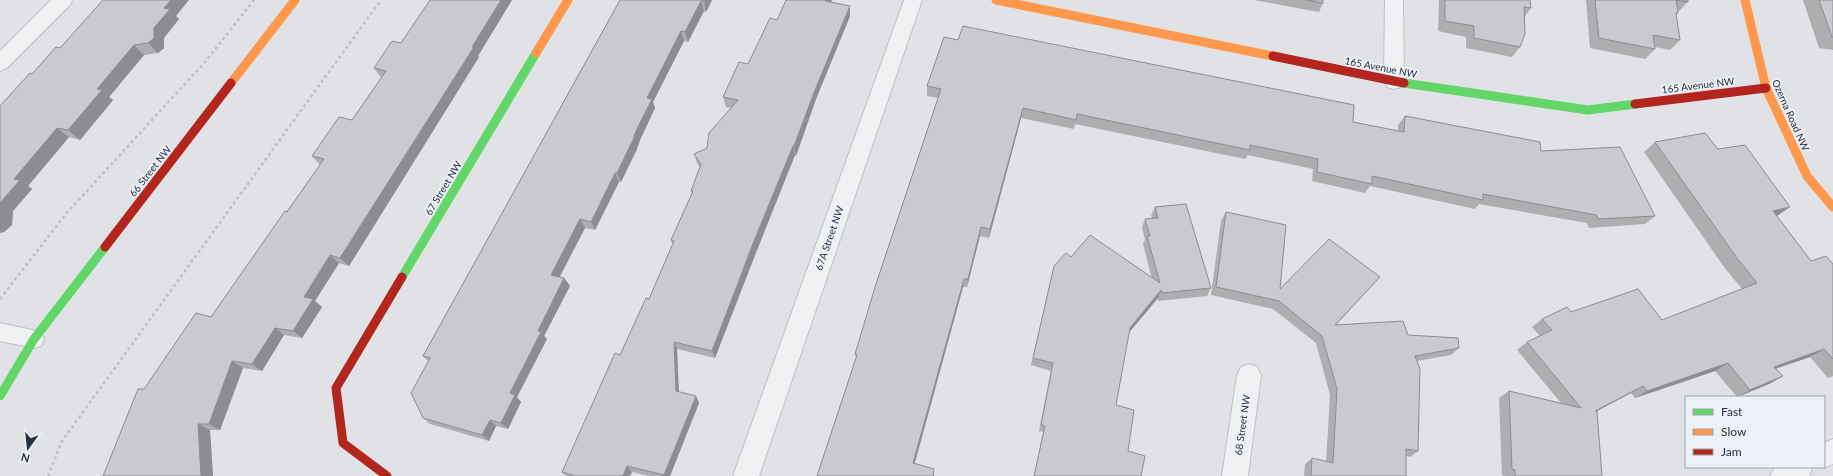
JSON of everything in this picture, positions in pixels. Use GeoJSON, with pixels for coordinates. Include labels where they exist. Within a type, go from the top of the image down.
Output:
{"type":"FeatureCollection","features":[{"type":"Feature","properties":{"kind":"street"},"geometry":{"type":"LineString","coordinates":[[0,63],[63,0]]}},
{"type":"Feature","properties":{"kind":"street","name":"66 Street NW"},"geometry":{"type":"LineString","coordinates":[[0,376],[28,347],[295,0]]}},
{"type":"Feature","properties":{"kind":"street","name":"67 Street NW"},"geometry":{"type":"LineString","coordinates":[[387,476],[343,443],[336,388],[568,0]]}},
{"type":"Feature","properties":{"kind":"street","name":"67A Street NW"},"geometry":{"type":"LineString","coordinates":[[746,476],[913,0]]}},
{"type":"Feature","properties":{"kind":"street","name":"165 Avenue NW"},"geometry":{"type":"LineString","coordinates":[[996,0],[1394,81],[1588,110],[1766,88]]}},
{"type":"Feature","properties":{"kind":"street"},"geometry":{"type":"LineString","coordinates":[[1394,0],[1394,81]]}},
{"type":"Feature","properties":{"kind":"street","name":"Ozerna Road NW"},"geometry":{"type":"LineString","coordinates":[[1745,0],[1766,88],[1807,176],[1833,207]]}},
{"type":"Feature","properties":{"kind":"street","name":"66 Street NW"},"geometry":{"type":"LineString","coordinates":[[0,396],[28,347]]}},
{"type":"Feature","properties":{"kind":"street","name":"68 Street NW"},"geometry":{"type":"LineString","coordinates":[[1235,476],[1249,375]]}},
{"type":"Feature","properties":{"kind":"street"},"geometry":{"type":"LineString","coordinates":[[1783,476],[1799,468]]}},
{"type":"Feature","properties":{"kind":"lane"},"geometry":{"type":"LineString","coordinates":[[0,332],[28,347]]}},
{"type":"Feature","properties":{"kind":"path"},"geometry":{"type":"LineString","coordinates":[[0,299],[65,215],[205,62],[254,0]]}},
{"type":"Feature","properties":{"kind":"path"},"geometry":{"type":"LineString","coordinates":[[48,476],[62,441],[381,0]]}},
{"type":"Feature","properties":{"kind":"building"},"geometry":{"type":"Polygon","coordinates":[[[103,0],[171,0],[164,8],[170,9],[154,28],[154,38],[148,43],[134,45],[97,89],[102,90],[68,130],[57,128],[14,179],[20,180],[0,203],[0,106],[56,47],[60,48],[103,0]]]}},
{"type":"Feature","properties":{"kind":"building"},"geometry":{"type":"Polygon","coordinates":[[[430,0],[501,0],[472,47],[474,47],[340,258],[330,255],[304,297],[313,299],[293,331],[275,328],[252,364],[232,361],[209,424],[198,424],[201,476],[103,476],[138,389],[144,389],[196,313],[211,317],[285,211],[287,212],[324,159],[312,156],[339,117],[352,120],[386,71],[374,68],[392,41],[401,43],[430,0]]]}},
{"type":"Feature","properties":{"kind":"building"},"geometry":{"type":"Polygon","coordinates":[[[620,0],[704,1],[701,1],[685,32],[681,31],[647,98],[652,99],[633,140],[591,222],[580,219],[551,275],[564,278],[538,331],[541,332],[510,393],[515,395],[501,423],[490,420],[482,435],[423,418],[411,393],[430,358],[423,356],[620,0]]]}},
{"type":"Feature","properties":{"kind":"building"},"geometry":{"type":"Polygon","coordinates":[[[786,0],[826,0],[825,1],[850,6],[754,241],[712,351],[674,342],[676,391],[696,396],[664,475],[627,466],[623,476],[576,476],[562,472],[615,353],[620,355],[646,298],[649,299],[674,241],[671,240],[693,191],[691,191],[701,164],[694,154],[707,148],[709,133],[738,100],[723,97],[739,62],[748,64],[770,18],[777,20],[786,0]]]}},
{"type":"Feature","properties":{"kind":"building"},"geometry":{"type":"Polygon","coordinates":[[[1306,0],[1323,0],[1323,3],[1306,0]]]}},
{"type":"Feature","properties":{"kind":"building"},"geometry":{"type":"Polygon","coordinates":[[[1445,0],[1530,0],[1531,8],[1524,7],[1525,34],[1520,47],[1474,38],[1474,26],[1445,21],[1445,0]]]}},
{"type":"Feature","properties":{"kind":"building"},"geometry":{"type":"Polygon","coordinates":[[[1595,0],[1676,0],[1678,13],[1676,13],[1680,40],[1653,35],[1655,49],[1599,38],[1595,0]]]}},
{"type":"Feature","properties":{"kind":"building"},"geometry":{"type":"Polygon","coordinates":[[[1676,0],[1688,0],[1688,2],[1676,0]]]}},
{"type":"Feature","properties":{"kind":"building"},"geometry":{"type":"Polygon","coordinates":[[[1819,0],[1833,0],[1833,37],[1832,37],[1819,0]]]}},
{"type":"Feature","properties":{"kind":"building"},"geometry":{"type":"Polygon","coordinates":[[[963,26],[1354,105],[1353,122],[1404,132],[1405,116],[1540,142],[1541,151],[1620,147],[1655,216],[1599,219],[1596,215],[1483,194],[1483,200],[1372,176],[1372,184],[1317,172],[1318,159],[1250,145],[1250,150],[1077,114],[1076,120],[1023,108],[990,229],[981,227],[968,279],[964,279],[913,463],[934,469],[933,476],[817,476],[857,355],[855,354],[876,284],[941,89],[927,86],[944,37],[958,40],[963,26]]]}},
{"type":"Feature","properties":{"kind":"building"},"geometry":{"type":"Polygon","coordinates":[[[1705,133],[1718,149],[1745,145],[1790,207],[1773,211],[1811,261],[1826,256],[1833,264],[1833,359],[1824,349],[1774,367],[1783,376],[1750,390],[1728,363],[1647,391],[1643,386],[1595,411],[1597,411],[1602,476],[1515,476],[1515,470],[1512,469],[1509,391],[1581,408],[1527,342],[1552,330],[1542,319],[1567,307],[1571,312],[1638,289],[1662,320],[1757,283],[1737,258],[1655,142],[1705,133]]]}},
{"type":"Feature","properties":{"kind":"building"},"geometry":{"type":"Polygon","coordinates":[[[1186,204],[1211,288],[1162,293],[1161,290],[1130,328],[1116,405],[1134,410],[1128,451],[1145,456],[1141,476],[1034,476],[1045,426],[1041,425],[1053,363],[1033,358],[1054,266],[1066,253],[1071,257],[1090,235],[1160,283],[1147,236],[1150,236],[1145,219],[1158,218],[1155,207],[1186,204]]]}},
{"type":"Feature","properties":{"kind":"building"},"geometry":{"type":"Polygon","coordinates":[[[1226,212],[1286,225],[1280,289],[1329,239],[1380,277],[1335,325],[1403,321],[1408,335],[1458,338],[1459,348],[1415,356],[1420,369],[1418,451],[1406,449],[1406,476],[1311,476],[1312,458],[1333,463],[1337,389],[1322,336],[1279,301],[1216,287],[1226,212]]]}},
{"type":"Feature","properties":{"kind":"traffic: fast"},"geometry":{"type":"LineString","coordinates":[[402,277],[536,53]]}},
{"type":"Feature","properties":{"kind":"traffic: fast"},"geometry":{"type":"LineString","coordinates":[[1404,83],[1588,110],[1635,104]]}},
{"type":"Feature","properties":{"kind":"traffic: fast"},"geometry":{"type":"LineString","coordinates":[[0,396],[34,339],[105,247]]}},
{"type":"Feature","properties":{"kind":"traffic: slow"},"geometry":{"type":"LineString","coordinates":[[231,83],[295,0]]}},
{"type":"Feature","properties":{"kind":"traffic: slow"},"geometry":{"type":"LineString","coordinates":[[536,53],[568,0]]}},
{"type":"Feature","properties":{"kind":"traffic: slow"},"geometry":{"type":"LineString","coordinates":[[996,0],[1273,56]]}},
{"type":"Feature","properties":{"kind":"traffic: slow"},"geometry":{"type":"LineString","coordinates":[[1745,0],[1766,88],[1807,176],[1833,207]]}},
{"type":"Feature","properties":{"kind":"traffic: jam"},"geometry":{"type":"LineString","coordinates":[[1273,56],[1404,83]]}},
{"type":"Feature","properties":{"kind":"traffic: jam"},"geometry":{"type":"LineString","coordinates":[[105,247],[231,83]]}},
{"type":"Feature","properties":{"kind":"traffic: jam"},"geometry":{"type":"LineString","coordinates":[[1635,104],[1766,88]]}},
{"type":"Feature","properties":{"kind":"traffic: jam"},"geometry":{"type":"LineString","coordinates":[[387,476],[343,443],[336,388],[402,277]]}}]}
